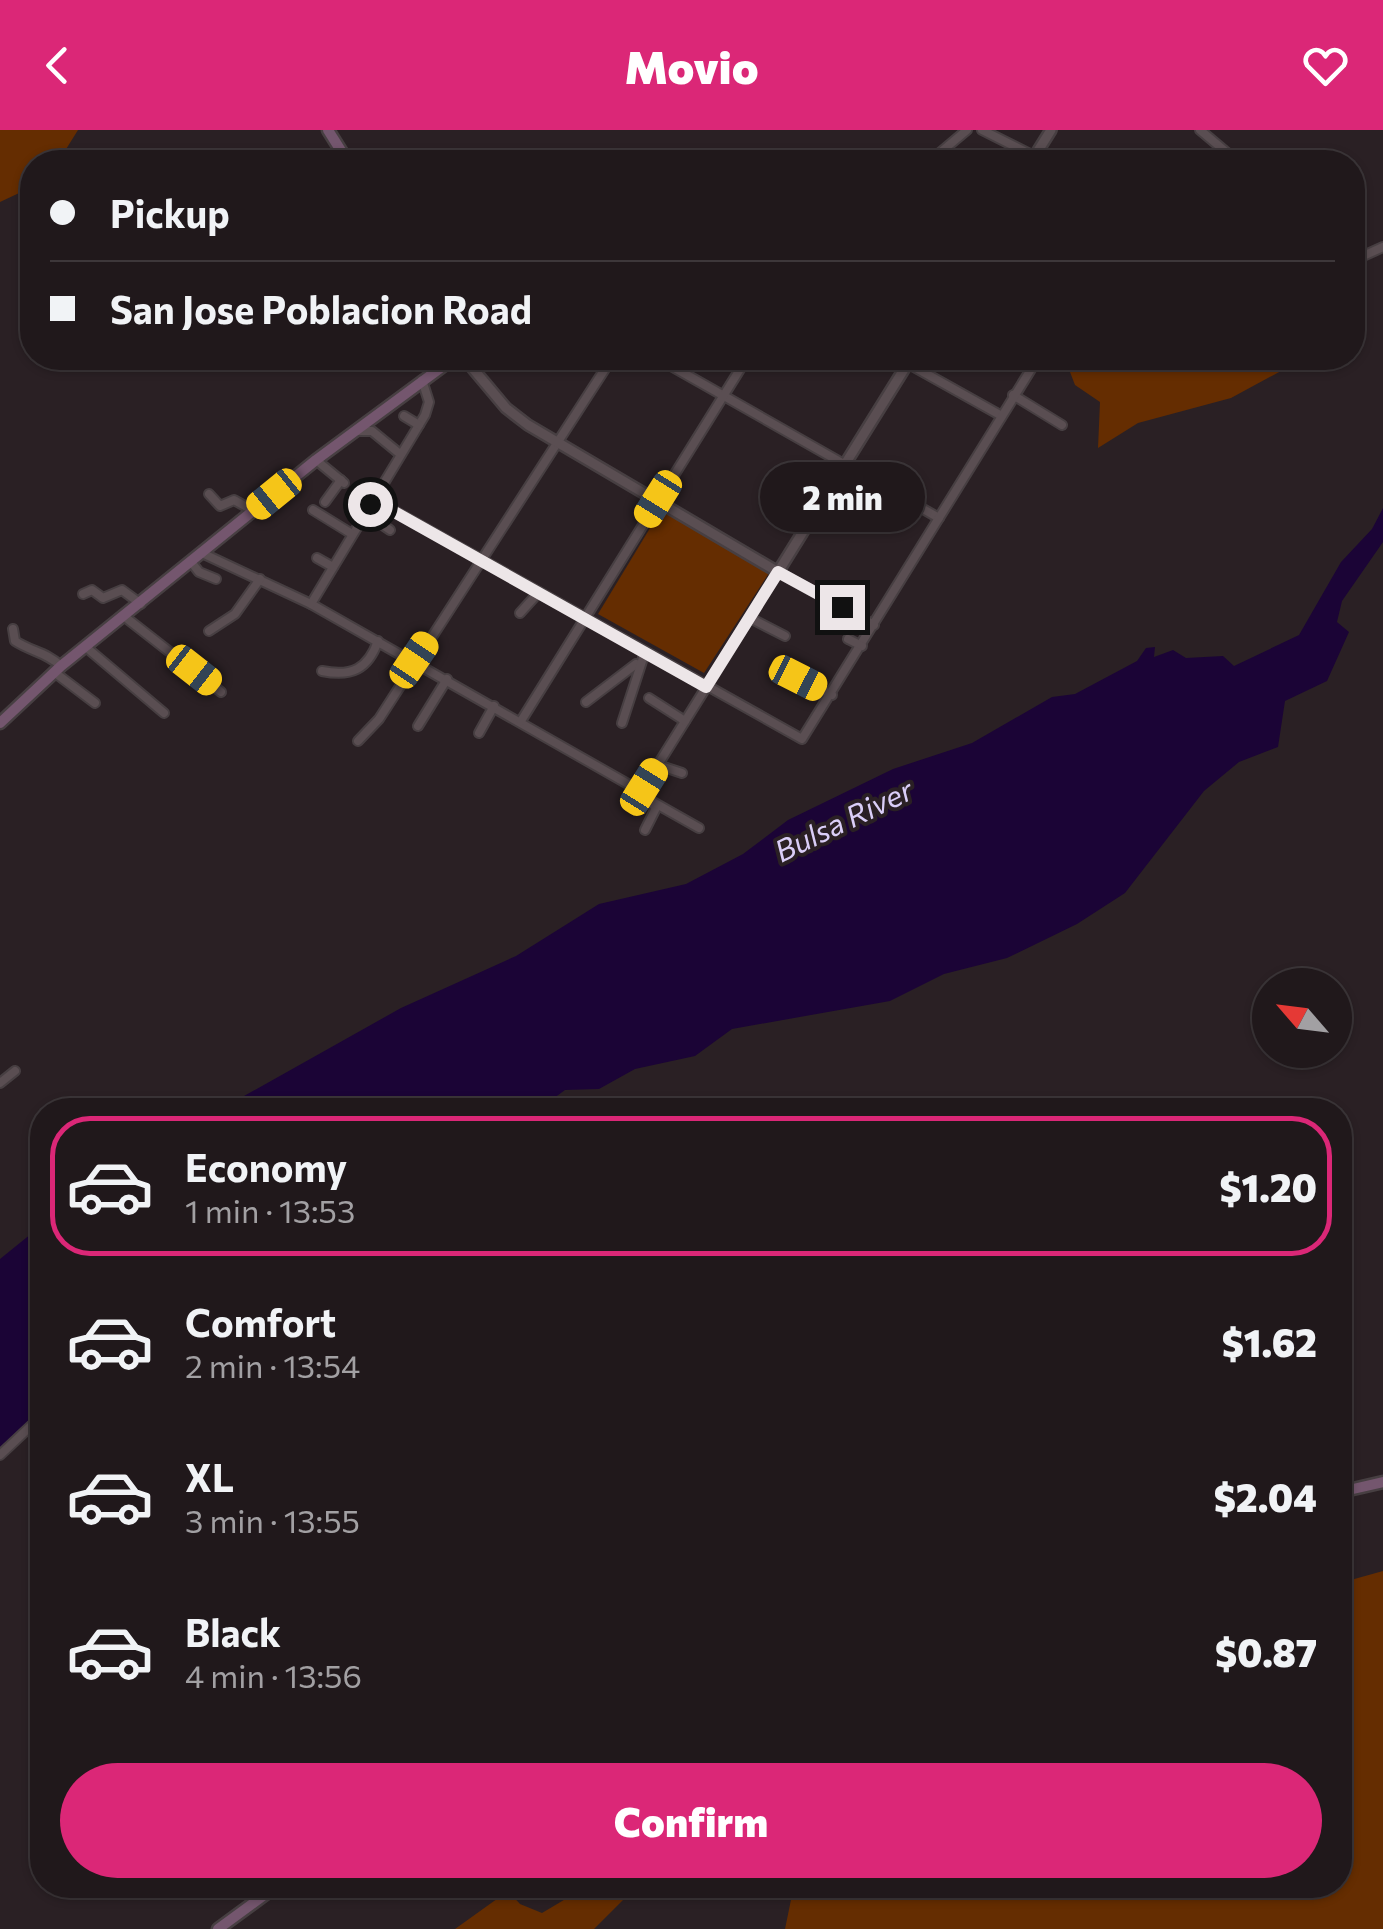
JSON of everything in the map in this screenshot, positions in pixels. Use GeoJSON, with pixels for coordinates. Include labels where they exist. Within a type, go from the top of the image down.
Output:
{"type":"FeatureCollection","features":[{"type":"Feature","properties":{"kind":"main road"},"geometry":{"type":"LineString","coordinates":[[0,723],[57,669],[316,460],[437,370]]}},
{"type":"Feature","properties":{"kind":"main road"},"geometry":{"type":"LineString","coordinates":[[1352,1489],[1383,1482]]}},
{"type":"Feature","properties":{"kind":"main road"},"geometry":{"type":"LineString","coordinates":[[218,1929],[260,1898]]}},
{"type":"Feature","properties":{"kind":"street"},"geometry":{"type":"LineString","coordinates":[[943,150],[967,130]]}},
{"type":"Feature","properties":{"kind":"street"},"geometry":{"type":"LineString","coordinates":[[982,130],[1016,150]]}},
{"type":"Feature","properties":{"kind":"street"},"geometry":{"type":"LineString","coordinates":[[1200,130],[1224,150]]}},
{"type":"Feature","properties":{"kind":"street"},"geometry":{"type":"LineString","coordinates":[[474,370],[506,408],[556,444],[874,625]]}},
{"type":"Feature","properties":{"kind":"street"},"geometry":{"type":"LineString","coordinates":[[358,741],[379,719],[604,370]]}},
{"type":"Feature","properties":{"kind":"street"},"geometry":{"type":"LineString","coordinates":[[678,370],[939,518]]}},
{"type":"Feature","properties":{"kind":"street"},"geometry":{"type":"LineString","coordinates":[[521,721],[740,370]]}},
{"type":"Feature","properties":{"kind":"street"},"geometry":{"type":"LineString","coordinates":[[640,790],[846,466],[900,370]]}},
{"type":"Feature","properties":{"kind":"street"},"geometry":{"type":"LineString","coordinates":[[923,370],[1000,414]]}},
{"type":"Feature","properties":{"kind":"street"},"geometry":{"type":"LineString","coordinates":[[369,506],[482,559],[802,739],[1030,370]]}},
{"type":"Feature","properties":{"kind":"street"},"geometry":{"type":"LineString","coordinates":[[311,604],[419,425],[429,402],[422,380]]}},
{"type":"Feature","properties":{"kind":"street"},"geometry":{"type":"LineString","coordinates":[[1013,395],[1062,425]]}},
{"type":"Feature","properties":{"kind":"street"},"geometry":{"type":"LineString","coordinates":[[404,416],[419,425]]}},
{"type":"Feature","properties":{"kind":"street"},"geometry":{"type":"LineString","coordinates":[[354,432],[372,431],[400,454]]}},
{"type":"Feature","properties":{"kind":"street"},"geometry":{"type":"LineString","coordinates":[[316,460],[342,481],[325,502]]}},
{"type":"Feature","properties":{"kind":"street"},"geometry":{"type":"LineString","coordinates":[[356,493],[390,530]]}},
{"type":"Feature","properties":{"kind":"street"},"geometry":{"type":"LineString","coordinates":[[208,494],[220,506],[240,497],[254,510]]}},
{"type":"Feature","properties":{"kind":"street"},"geometry":{"type":"LineString","coordinates":[[313,510],[352,534]]}},
{"type":"Feature","properties":{"kind":"street"},"geometry":{"type":"LineString","coordinates":[[204,554],[378,640],[699,828]]}},
{"type":"Feature","properties":{"kind":"street"},"geometry":{"type":"LineString","coordinates":[[317,558],[333,567]]}},
{"type":"Feature","properties":{"kind":"street"},"geometry":{"type":"LineString","coordinates":[[192,563],[199,572],[216,578]]}},
{"type":"Feature","properties":{"kind":"street"},"geometry":{"type":"LineString","coordinates":[[209,632],[243,605],[260,579]]}},
{"type":"Feature","properties":{"kind":"street"},"geometry":{"type":"LineString","coordinates":[[83,594],[92,590],[103,598],[122,590],[141,604]]}},
{"type":"Feature","properties":{"kind":"street"},"geometry":{"type":"LineString","coordinates":[[520,613],[539,592]]}},
{"type":"Feature","properties":{"kind":"street"},"geometry":{"type":"LineString","coordinates":[[318,622],[326,612]]}},
{"type":"Feature","properties":{"kind":"street"},"geometry":{"type":"LineString","coordinates":[[125,617],[221,692]]}},
{"type":"Feature","properties":{"kind":"street"},"geometry":{"type":"LineString","coordinates":[[750,618],[785,636]]}},
{"type":"Feature","properties":{"kind":"street"},"geometry":{"type":"LineString","coordinates":[[13,629],[10,634],[15,641],[34,653],[47,654],[57,669],[95,703]]}},
{"type":"Feature","properties":{"kind":"street"},"geometry":{"type":"LineString","coordinates":[[848,639],[862,646]]}},
{"type":"Feature","properties":{"kind":"street"},"geometry":{"type":"LineString","coordinates":[[322,672],[353,673],[365,666],[378,640]]}},
{"type":"Feature","properties":{"kind":"street"},"geometry":{"type":"LineString","coordinates":[[87,648],[164,713]]}},
{"type":"Feature","properties":{"kind":"street"},"geometry":{"type":"LineString","coordinates":[[622,723],[645,652]]}},
{"type":"Feature","properties":{"kind":"street"},"geometry":{"type":"LineString","coordinates":[[586,702],[639,662]]}},
{"type":"Feature","properties":{"kind":"street"},"geometry":{"type":"LineString","coordinates":[[798,678],[832,696]]}},
{"type":"Feature","properties":{"kind":"street"},"geometry":{"type":"LineString","coordinates":[[418,726],[447,679]]}},
{"type":"Feature","properties":{"kind":"street"},"geometry":{"type":"LineString","coordinates":[[649,698],[685,721]]}},
{"type":"Feature","properties":{"kind":"street"},"geometry":{"type":"LineString","coordinates":[[479,733],[494,706]]}},
{"type":"Feature","properties":{"kind":"street"},"geometry":{"type":"LineString","coordinates":[[658,764],[682,774]]}},
{"type":"Feature","properties":{"kind":"street"},"geometry":{"type":"LineString","coordinates":[[645,830],[655,813],[653,802]]}},
{"type":"Feature","properties":{"kind":"street"},"geometry":{"type":"LineString","coordinates":[[0,1083],[14,1071]]}},
{"type":"Feature","properties":{"kind":"street"},"geometry":{"type":"LineString","coordinates":[[0,1456],[30,1426]]}},
{"type":"Feature","properties":{"kind":"shaded area"},"geometry":{"type":"Polygon","coordinates":[[[0,130],[78,130],[66,150],[20,150],[20,193],[0,202],[0,130]]]}},
{"type":"Feature","properties":{"kind":"shaded area"},"geometry":{"type":"Polygon","coordinates":[[[1069,370],[1283,370],[1231,398],[1138,423],[1098,448],[1100,402],[1075,385],[1069,370]]]}},
{"type":"Feature","properties":{"kind":"shaded area"},"geometry":{"type":"Polygon","coordinates":[[[661,510],[769,573],[704,673],[598,614],[661,510]]]}},
{"type":"Feature","properties":{"kind":"shaded area"},"geometry":{"type":"Polygon","coordinates":[[[1383,1571],[1383,1929],[785,1929],[791,1898],[1352,1898],[1352,1580],[1383,1571]]]}},
{"type":"Feature","properties":{"kind":"shaded area"},"geometry":{"type":"Polygon","coordinates":[[[498,1898],[514,1898],[542,1913],[567,1898],[625,1898],[594,1929],[455,1929],[498,1898]]]}},
{"type":"Feature","properties":{"kind":"water","name":"Bulsa River"},"geometry":{"type":"Polygon","coordinates":[[[1383,508],[1383,542],[1342,601],[1337,622],[1349,632],[1327,681],[1285,701],[1278,747],[1239,762],[1204,791],[1125,893],[1077,924],[1007,958],[944,974],[890,1001],[732,1029],[695,1056],[635,1069],[599,1089],[565,1090],[554,1098],[240,1098],[401,1008],[516,956],[599,904],[686,884],[743,854],[788,820],[893,769],[972,743],[1052,697],[1075,694],[1137,661],[1146,648],[1155,647],[1154,657],[1173,650],[1186,658],[1223,656],[1234,666],[1299,635],[1341,562],[1372,529],[1383,508]]]}},
{"type":"Feature","properties":{"kind":"water"},"geometry":{"type":"Polygon","coordinates":[[[30,1235],[30,1422],[0,1450],[0,1259],[30,1235]]]}},
{"type":"Feature","properties":{"kind":"route"},"geometry":{"type":"LineString","coordinates":[[370,504],[373,500],[482,559],[706,687],[778,572],[842,607]]}}]}
